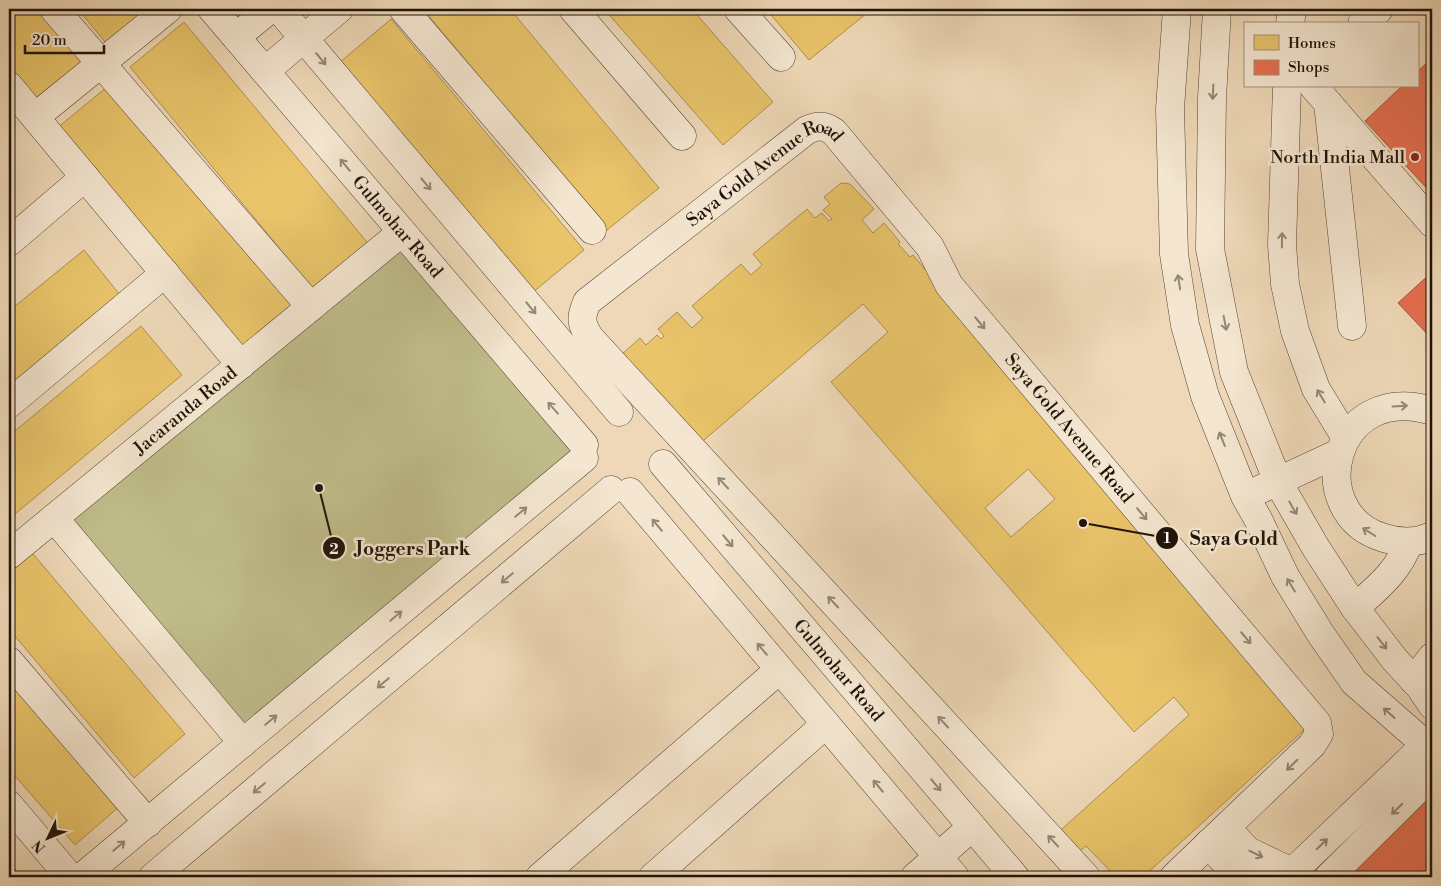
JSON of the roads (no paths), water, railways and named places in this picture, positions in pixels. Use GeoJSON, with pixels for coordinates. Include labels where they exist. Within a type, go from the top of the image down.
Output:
{"type":"FeatureCollection","features":[{"type":"Feature","properties":{"kind":"street"},"geometry":{"type":"LineString","coordinates":[[54,9],[311,307]]}},
{"type":"Feature","properties":{"kind":"street"},"geometry":{"type":"LineString","coordinates":[[35,117],[168,9]]}},
{"type":"Feature","properties":{"kind":"street","name":"Gulmohar Road"},"geometry":{"type":"LineString","coordinates":[[212,9],[402,232],[584,452]]}},
{"type":"Feature","properties":{"kind":"street"},"geometry":{"type":"LineString","coordinates":[[236,37],[270,9]]}},
{"type":"Feature","properties":{"kind":"street"},"geometry":{"type":"LineString","coordinates":[[279,9],[619,412]]}},
{"type":"Feature","properties":{"kind":"street"},"geometry":{"type":"LineString","coordinates":[[265,70],[339,9]]}},
{"type":"Feature","properties":{"kind":"street"},"geometry":{"type":"LineString","coordinates":[[403,9],[592,230]]}},
{"type":"Feature","properties":{"kind":"street"},"geometry":{"type":"LineString","coordinates":[[573,9],[682,136]]}},
{"type":"Feature","properties":{"kind":"street"},"geometry":{"type":"LineString","coordinates":[[738,9],[781,57]]}},
{"type":"Feature","properties":{"kind":"street"},"geometry":{"type":"LineString","coordinates":[[1177,9],[1170,109],[1174,254],[1186,325],[1205,396],[1245,496],[1285,576],[1320,633],[1354,682],[1430,748],[1289,875],[1248,851],[1217,836]]}},
{"type":"Feature","properties":{"kind":"street"},"geometry":{"type":"LineString","coordinates":[[1217,9],[1210,249],[1234,372],[1278,482],[1316,548],[1355,608],[1432,705]]}},
{"type":"Feature","properties":{"kind":"street"},"geometry":{"type":"LineString","coordinates":[[1290,22],[1292,9]]}},
{"type":"Feature","properties":{"kind":"street"},"geometry":{"type":"LineString","coordinates":[[1364,22],[1379,9]]}},
{"type":"Feature","properties":{"kind":"street"},"geometry":{"type":"LineString","coordinates":[[1173,59],[1214,66]]}},
{"type":"Feature","properties":{"kind":"street","name":"Jacaranda Road"},"geometry":{"type":"LineString","coordinates":[[9,86],[241,364],[9,555]]}},
{"type":"Feature","properties":{"kind":"street"},"geometry":{"type":"LineString","coordinates":[[1301,90],[1282,245],[1285,284],[1295,331],[1316,389],[1342,445]]}},
{"type":"Feature","properties":{"kind":"street"},"geometry":{"type":"LineString","coordinates":[[1301,90],[1432,223]]}},
{"type":"Feature","properties":{"kind":"street"},"geometry":{"type":"LineString","coordinates":[[1301,90],[1352,326]]}},
{"type":"Feature","properties":{"kind":"street","name":"Saya Gold Avenue Road"},"geometry":{"type":"LineString","coordinates":[[1086,877],[597,346],[583,327],[582,314],[587,302],[806,130],[814,127],[821,125],[834,132],[930,247],[949,286],[1317,723],[1319,734],[1312,745],[1174,877]]}},
{"type":"Feature","properties":{"kind":"street"},"geometry":{"type":"LineString","coordinates":[[9,242],[85,177]]}},
{"type":"Feature","properties":{"kind":"street"},"geometry":{"type":"LineString","coordinates":[[241,364],[402,232]]}},
{"type":"Feature","properties":{"kind":"street"},"geometry":{"type":"LineString","coordinates":[[9,404],[165,273]]}},
{"type":"Feature","properties":{"kind":"street"},"geometry":{"type":"LineString","coordinates":[[1420,539],[1392,541],[1376,536],[1362,528],[1351,516],[1342,501],[1337,486],[1336,469],[1342,445],[1357,425],[1369,415],[1384,408],[1401,405],[1417,406],[1432,411]]}},
{"type":"Feature","properties":{"kind":"street"},"geometry":{"type":"LineString","coordinates":[[153,877],[620,491],[641,488],[656,477],[663,464],[661,437],[652,423],[640,415],[619,412],[606,416],[596,423],[588,435],[584,452],[587,467],[592,476],[620,491],[826,724],[946,867]]}},
{"type":"Feature","properties":{"kind":"street"},"geometry":{"type":"LineString","coordinates":[[1245,496],[1278,482],[1342,445]]}},
{"type":"Feature","properties":{"kind":"street"},"geometry":{"type":"LineString","coordinates":[[82,877],[243,743],[584,452]]}},
{"type":"Feature","properties":{"kind":"street","name":"Gulmohar Road"},"geometry":{"type":"LineString","coordinates":[[663,464],[1015,877]]}},
{"type":"Feature","properties":{"kind":"street"},"geometry":{"type":"LineString","coordinates":[[54,518],[243,743]]}},
{"type":"Feature","properties":{"kind":"street"},"geometry":{"type":"LineString","coordinates":[[1355,608],[1391,576],[1404,555],[1420,539]]}},
{"type":"Feature","properties":{"kind":"street"},"geometry":{"type":"LineString","coordinates":[[1414,681],[1432,657]]}},
{"type":"Feature","properties":{"kind":"street"},"geometry":{"type":"LineString","coordinates":[[9,661],[148,823]]}},
{"type":"Feature","properties":{"kind":"street"},"geometry":{"type":"LineString","coordinates":[[540,877],[779,670]]}},
{"type":"Feature","properties":{"kind":"street"},"geometry":{"type":"LineString","coordinates":[[653,877],[826,724]]}},
{"type":"Feature","properties":{"kind":"street"},"geometry":{"type":"LineString","coordinates":[[1329,877],[1432,775]]}},
{"type":"Feature","properties":{"kind":"street"},"geometry":{"type":"LineString","coordinates":[[10,809],[70,877]]}},
{"type":"Feature","properties":{"kind":"street"},"geometry":{"type":"LineString","coordinates":[[914,877],[946,867],[972,827]]}},
{"type":"Feature","properties":{"kind":"street"},"geometry":{"type":"LineString","coordinates":[[1217,836],[1230,867],[1252,877]]}},
{"type":"Feature","properties":{"kind":"place","name":"North India Mall"},"geometry":{"type":"Point","coordinates":[1415,157]}},
{"type":"Feature","properties":{"kind":"place","name":"Joggers Park"},"geometry":{"type":"Point","coordinates":[319,488]}},
{"type":"Feature","properties":{"kind":"place","name":"Saya Gold"},"geometry":{"type":"Point","coordinates":[1083,523]}}]}
